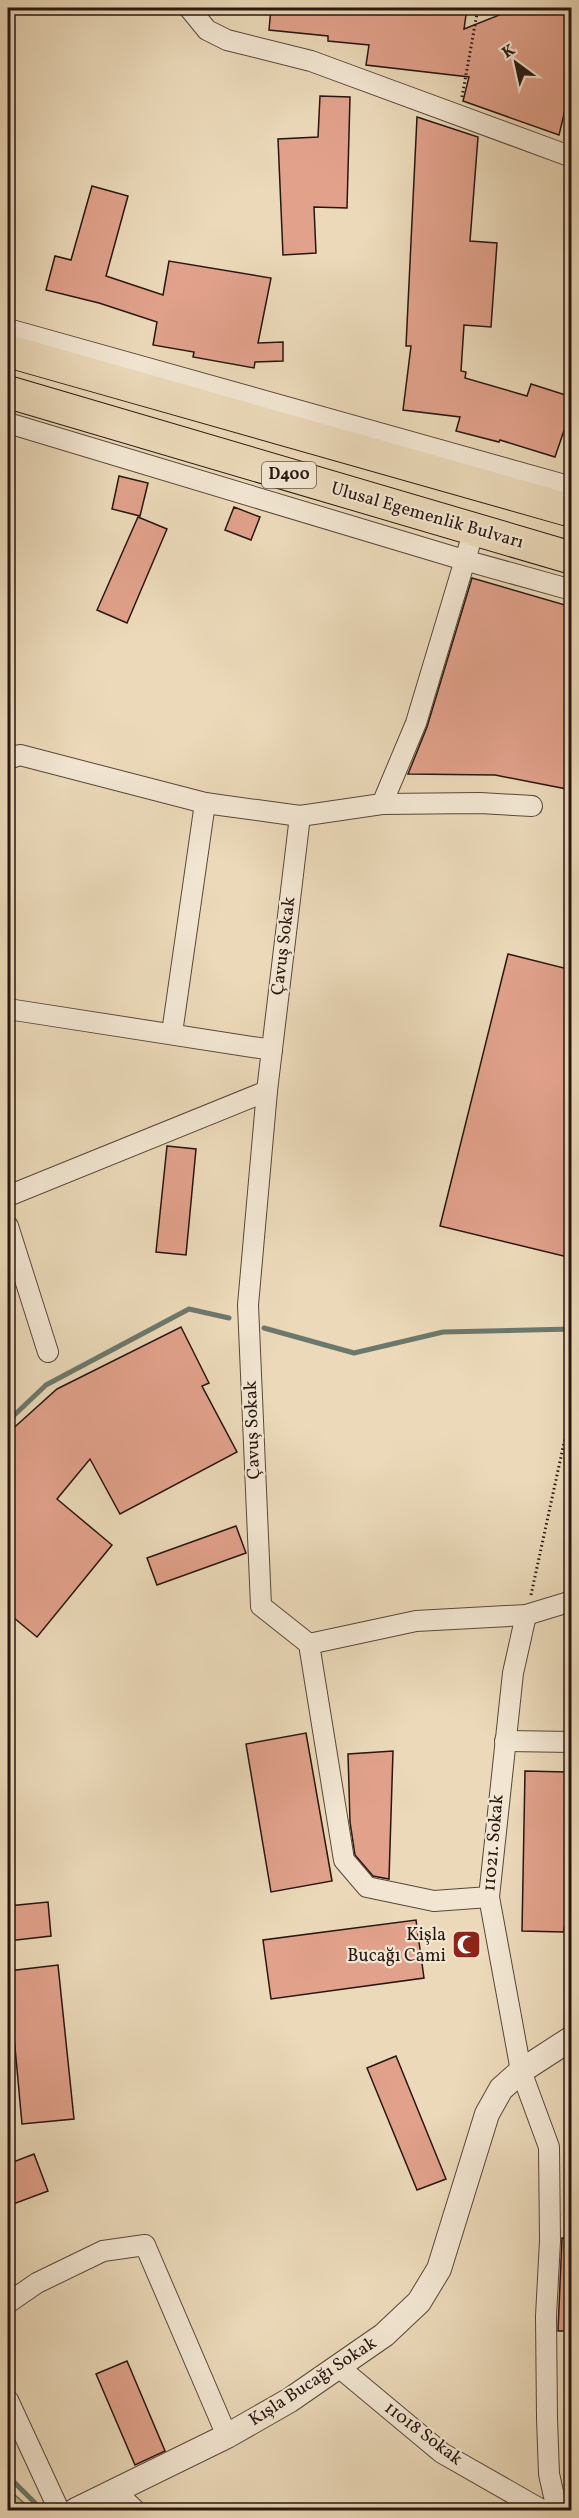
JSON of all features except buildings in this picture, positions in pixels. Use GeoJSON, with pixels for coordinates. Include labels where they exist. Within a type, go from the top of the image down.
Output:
{"type":"FeatureCollection","features":[{"type":"Feature","properties":{"kind":"highway","name":"D400"},"geometry":{"type":"LineString","coordinates":[[8,351],[572,511]]}},
{"type":"Feature","properties":{"kind":"highway","name":"Ulusal Egemenlik Bulvarı"},"geometry":{"type":"LineString","coordinates":[[8,392],[572,558]]}},
{"type":"Feature","properties":{"kind":"street"},"geometry":{"type":"LineString","coordinates":[[189,8],[207,30],[227,40],[311,62],[572,157]]}},
{"type":"Feature","properties":{"kind":"street"},"geometry":{"type":"LineString","coordinates":[[8,329],[572,486]]}},
{"type":"Feature","properties":{"kind":"street"},"geometry":{"type":"LineString","coordinates":[[8,423],[464,560],[572,590]]}},
{"type":"Feature","properties":{"kind":"street"},"geometry":{"type":"LineString","coordinates":[[382,804],[416,723],[474,530]]}},
{"type":"Feature","properties":{"kind":"street"},"geometry":{"type":"LineString","coordinates":[[8,759],[20,755],[205,803],[300,816],[382,804],[480,803],[532,806]]}},
{"type":"Feature","properties":{"kind":"street"},"geometry":{"type":"LineString","coordinates":[[172,1033],[205,803]]}},
{"type":"Feature","properties":{"kind":"street","name":"Çavuş Sokak"},"geometry":{"type":"LineString","coordinates":[[300,816],[267,1091],[248,1305],[261,1606],[309,1644]]}},
{"type":"Feature","properties":{"kind":"street"},"geometry":{"type":"LineString","coordinates":[[8,1009],[272,1050]]}},
{"type":"Feature","properties":{"kind":"street"},"geometry":{"type":"LineString","coordinates":[[8,1196],[267,1091]]}},
{"type":"Feature","properties":{"kind":"street"},"geometry":{"type":"LineString","coordinates":[[8,1226],[48,1352]]}},
{"type":"Feature","properties":{"kind":"street"},"geometry":{"type":"LineString","coordinates":[[489,1897],[434,1901],[367,1887],[344,1860],[309,1644],[416,1621],[526,1615],[572,1601]]}},
{"type":"Feature","properties":{"kind":"street","name":"11021. Sokak"},"geometry":{"type":"LineString","coordinates":[[526,1615],[513,1673],[489,1897],[521,2071],[549,2147],[547,2418],[549,2474],[557,2511]]}},
{"type":"Feature","properties":{"kind":"street"},"geometry":{"type":"LineString","coordinates":[[505,1741],[572,1742]]}},
{"type":"Feature","properties":{"kind":"street","name":"Kışla Bucağı Sokak"},"geometry":{"type":"LineString","coordinates":[[76,2511],[227,2436],[340,2368],[384,2336],[419,2302],[439,2269],[487,2114],[501,2089],[521,2071],[572,2038]]}},
{"type":"Feature","properties":{"kind":"street"},"geometry":{"type":"LineString","coordinates":[[8,2302],[37,2283],[104,2252],[145,2245],[227,2436]]}},
{"type":"Feature","properties":{"kind":"street","name":"11018 Sokak"},"geometry":{"type":"LineString","coordinates":[[340,2368],[442,2453],[542,2511]]}},
{"type":"Feature","properties":{"kind":"street"},"geometry":{"type":"LineString","coordinates":[[8,2400],[59,2511]]}},
{"type":"Feature","properties":{"kind":"street"},"geometry":{"type":"LineString","coordinates":[[116,2492],[135,2511]]}},
{"type":"Feature","properties":{"kind":"path"},"geometry":{"type":"LineString","coordinates":[[459,115],[478,8]]}},
{"type":"Feature","properties":{"kind":"path"},"geometry":{"type":"LineString","coordinates":[[526,1615],[572,1406]]}},
{"type":"Feature","properties":{"kind":"green space"},"geometry":{"type":"Polygon","coordinates":[[[8,2489],[32,2510],[8,2510],[8,2489]]]}},
{"type":"Feature","properties":{"kind":"waterway"},"geometry":{"type":"LineString","coordinates":[[8,1421],[46,1385],[189,1309],[229,1318]]}},
{"type":"Feature","properties":{"kind":"waterway"},"geometry":{"type":"LineString","coordinates":[[264,1328],[354,1353],[443,1332],[572,1329]]}},
{"type":"Feature","properties":{"kind":"waterway"},"geometry":{"type":"LineString","coordinates":[[8,2476],[40,2508]]}},
{"type":"Feature","properties":{"kind":"place","name":"Kişla Bucağı Cami"},"geometry":{"type":"Point","coordinates":[467,1945]}}]}
